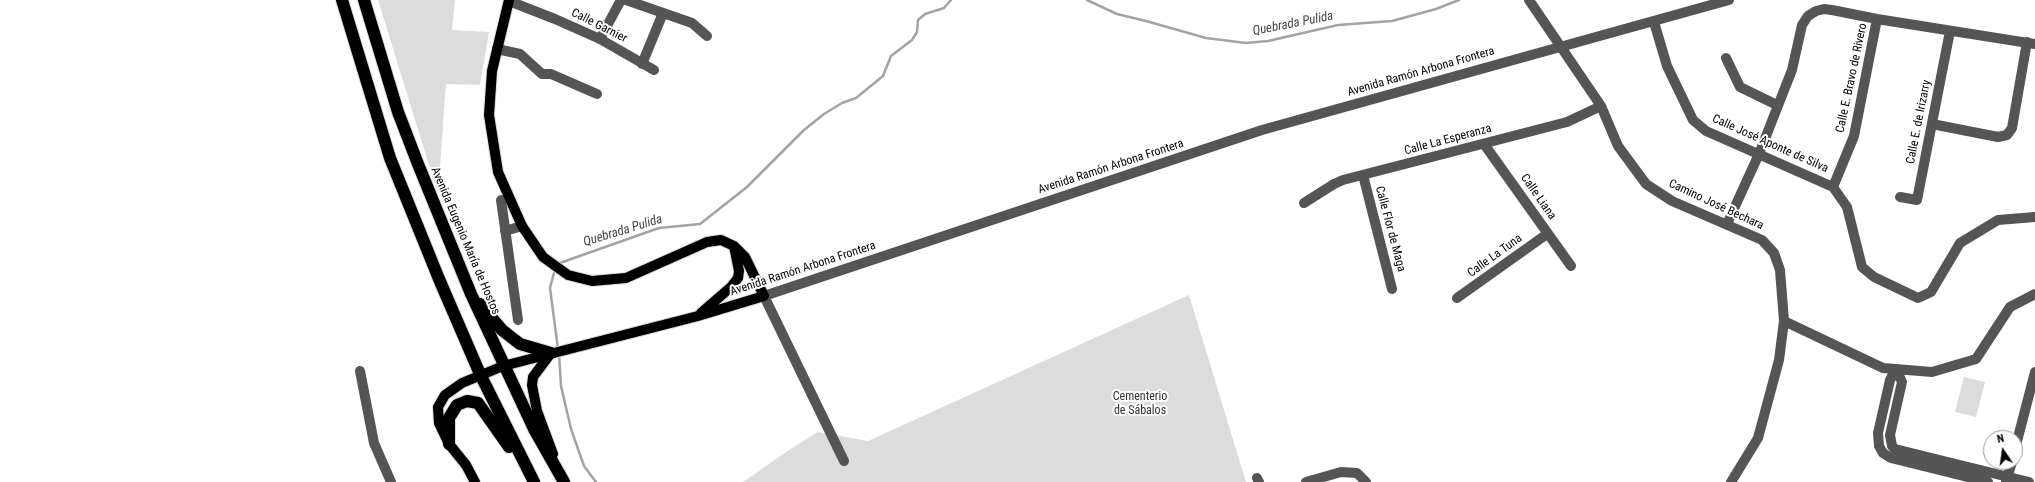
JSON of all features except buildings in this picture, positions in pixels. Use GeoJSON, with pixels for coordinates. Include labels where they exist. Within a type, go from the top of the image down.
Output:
{"type":"FeatureCollection","features":[{"type":"Feature","properties":{"kind":"highway"},"geometry":{"type":"LineString","coordinates":[[342,0],[390,158],[439,280],[480,374],[533,480]]}},
{"type":"Feature","properties":{"kind":"highway","name":"Avenida Eugenio María de Hostos"},"geometry":{"type":"LineString","coordinates":[[364,0],[398,112],[471,294],[503,366],[534,430],[564,482]]}},
{"type":"Feature","properties":{"kind":"highway"},"geometry":{"type":"LineString","coordinates":[[471,294],[502,330],[520,344],[552,353]]}},
{"type":"Feature","properties":{"kind":"highway"},"geometry":{"type":"LineString","coordinates":[[449,444],[449,418],[457,405],[467,401],[478,403],[533,480]]}},
{"type":"Feature","properties":{"kind":"main road"},"geometry":{"type":"LineString","coordinates":[[509,0],[492,71],[489,114],[498,172],[522,226],[543,257],[568,275],[592,281],[626,278],[707,242],[721,240],[734,246],[745,257],[764,296]]}},
{"type":"Feature","properties":{"kind":"main road"},"geometry":{"type":"LineString","coordinates":[[698,316],[731,288],[738,278],[739,271],[734,246]]}},
{"type":"Feature","properties":{"kind":"main road","name":"Avenida Ramón Arbona Frontera"},"geometry":{"type":"LineString","coordinates":[[475,482],[466,465],[449,444],[439,423],[438,408],[445,395],[462,383],[480,374],[503,366],[698,316],[764,296]]}},
{"type":"Feature","properties":{"kind":"main road"},"geometry":{"type":"LineString","coordinates":[[552,353],[533,377],[532,385],[541,425],[564,482]]}},
{"type":"Feature","properties":{"kind":"street","name":"Calle Garnier"},"geometry":{"type":"LineString","coordinates":[[509,0],[600,40],[654,70]]}},
{"type":"Feature","properties":{"kind":"street"},"geometry":{"type":"LineString","coordinates":[[600,40],[621,0]]}},
{"type":"Feature","properties":{"kind":"street"},"geometry":{"type":"LineString","coordinates":[[626,0],[692,23],[707,36]]}},
{"type":"Feature","properties":{"kind":"street","name":"Camino José Bechara"},"geometry":{"type":"LineString","coordinates":[[1529,0],[1601,106],[1618,146],[1646,184],[1672,201],[1762,240],[1774,253],[1780,270],[1784,321],[1779,360],[1758,438],[1731,482]]}},
{"type":"Feature","properties":{"kind":"street","name":"Avenida Ramón Arbona Frontera"},"geometry":{"type":"LineString","coordinates":[[764,296],[1262,130],[1654,22],[1728,0]]}},
{"type":"Feature","properties":{"kind":"street"},"geometry":{"type":"LineString","coordinates":[[1727,224],[1759,154],[1792,70],[1802,25],[1808,16],[1824,9],[1950,31],[2031,43],[2012,128],[2007,135],[1998,137],[1932,124]]}},
{"type":"Feature","properties":{"kind":"street"},"geometry":{"type":"LineString","coordinates":[[642,64],[663,13]]}},
{"type":"Feature","properties":{"kind":"street","name":"Calle E. Bravo de Rivero"},"geometry":{"type":"LineString","coordinates":[[1833,187],[1854,136],[1877,19]]}},
{"type":"Feature","properties":{"kind":"street","name":"Calle José Aponte de Silva"},"geometry":{"type":"LineString","coordinates":[[1654,22],[1668,66],[1693,120],[1706,131],[1833,187],[1848,207],[1862,267],[1874,277],[1918,298],[1931,292],[1960,243],[1998,220],[2035,218]]}},
{"type":"Feature","properties":{"kind":"street","name":"Calle E. de Irizarry"},"geometry":{"type":"LineString","coordinates":[[1900,197],[1917,200],[1950,31]]}},
{"type":"Feature","properties":{"kind":"street"},"geometry":{"type":"LineString","coordinates":[[497,49],[520,54],[542,74],[551,74],[597,94]]}},
{"type":"Feature","properties":{"kind":"street"},"geometry":{"type":"LineString","coordinates":[[1726,58],[1740,87],[1777,105]]}},
{"type":"Feature","properties":{"kind":"street","name":"Calle La Esperanza"},"geometry":{"type":"LineString","coordinates":[[1304,203],[1334,184],[1362,175],[1567,122],[1601,106]]}},
{"type":"Feature","properties":{"kind":"street","name":"Calle Liana"},"geometry":{"type":"LineString","coordinates":[[1484,144],[1571,266]]}},
{"type":"Feature","properties":{"kind":"street","name":"Calle Flor de Maga"},"geometry":{"type":"LineString","coordinates":[[1362,175],[1392,289]]}},
{"type":"Feature","properties":{"kind":"street"},"geometry":{"type":"LineString","coordinates":[[501,200],[518,320]]}},
{"type":"Feature","properties":{"kind":"street"},"geometry":{"type":"LineString","coordinates":[[505,231],[522,226]]}},
{"type":"Feature","properties":{"kind":"street","name":"Calle La Tuna"},"geometry":{"type":"LineString","coordinates":[[1457,298],[1548,234]]}},
{"type":"Feature","properties":{"kind":"street"},"geometry":{"type":"LineString","coordinates":[[1784,321],[1883,368],[1932,372],[1976,359],[2010,307],[2035,294]]}},
{"type":"Feature","properties":{"kind":"street"},"geometry":{"type":"LineString","coordinates":[[764,296],[844,461]]}},
{"type":"Feature","properties":{"kind":"street"},"geometry":{"type":"LineString","coordinates":[[1896,369],[1902,382],[1890,440],[1895,449],[2007,479],[2029,482]]}},
{"type":"Feature","properties":{"kind":"street"},"geometry":{"type":"LineString","coordinates":[[1896,369],[1890,380],[1878,433],[1878,446],[1883,453],[1891,458],[1988,482]]}},
{"type":"Feature","properties":{"kind":"street"},"geometry":{"type":"LineString","coordinates":[[360,371],[374,443],[391,482]]}},
{"type":"Feature","properties":{"kind":"street"},"geometry":{"type":"LineString","coordinates":[[2020,430],[2035,372]]}},
{"type":"Feature","properties":{"kind":"street"},"geometry":{"type":"LineString","coordinates":[[1878,446],[1890,440]]}},
{"type":"Feature","properties":{"kind":"street"},"geometry":{"type":"LineString","coordinates":[[1306,482],[1341,472],[1357,473],[1366,482]]}},
{"type":"Feature","properties":{"kind":"green space"},"geometry":{"type":"Polygon","coordinates":[[[378,0],[455,0],[452,30],[489,32],[480,85],[446,84],[438,194],[378,0]]]}},
{"type":"Feature","properties":{"kind":"green space","name":"Cementerio de Sábalos"},"geometry":{"type":"Polygon","coordinates":[[[1189,295],[1246,482],[743,482],[818,432],[868,441],[1189,295]]]}},
{"type":"Feature","properties":{"kind":"green space"},"geometry":{"type":"Polygon","coordinates":[[[1964,377],[1985,382],[1976,417],[1955,412],[1964,377]]]}},
{"type":"Feature","properties":{"kind":"waterway","name":"Quebrada Pulida"},"geometry":{"type":"LineString","coordinates":[[557,264],[659,228],[700,224],[747,187],[804,130],[824,114],[842,103],[856,98],[883,76],[891,56],[912,40],[917,32],[918,20],[925,14],[944,8],[951,0]]}},
{"type":"Feature","properties":{"kind":"waterway","name":"Quebrada Pulida"},"geometry":{"type":"LineString","coordinates":[[1087,0],[1117,14],[1206,38],[1246,43],[1268,41],[1338,25],[1392,21],[1436,9],[1459,0]]}},
{"type":"Feature","properties":{"kind":"waterway","name":"Quebrada Pulida"},"geometry":{"type":"LineString","coordinates":[[555,269],[550,288],[558,349]]}},
{"type":"Feature","properties":{"kind":"waterway","name":"Quebrada Pulida"},"geometry":{"type":"LineString","coordinates":[[559,354],[561,386],[571,429],[584,466],[596,482]]}}]}
